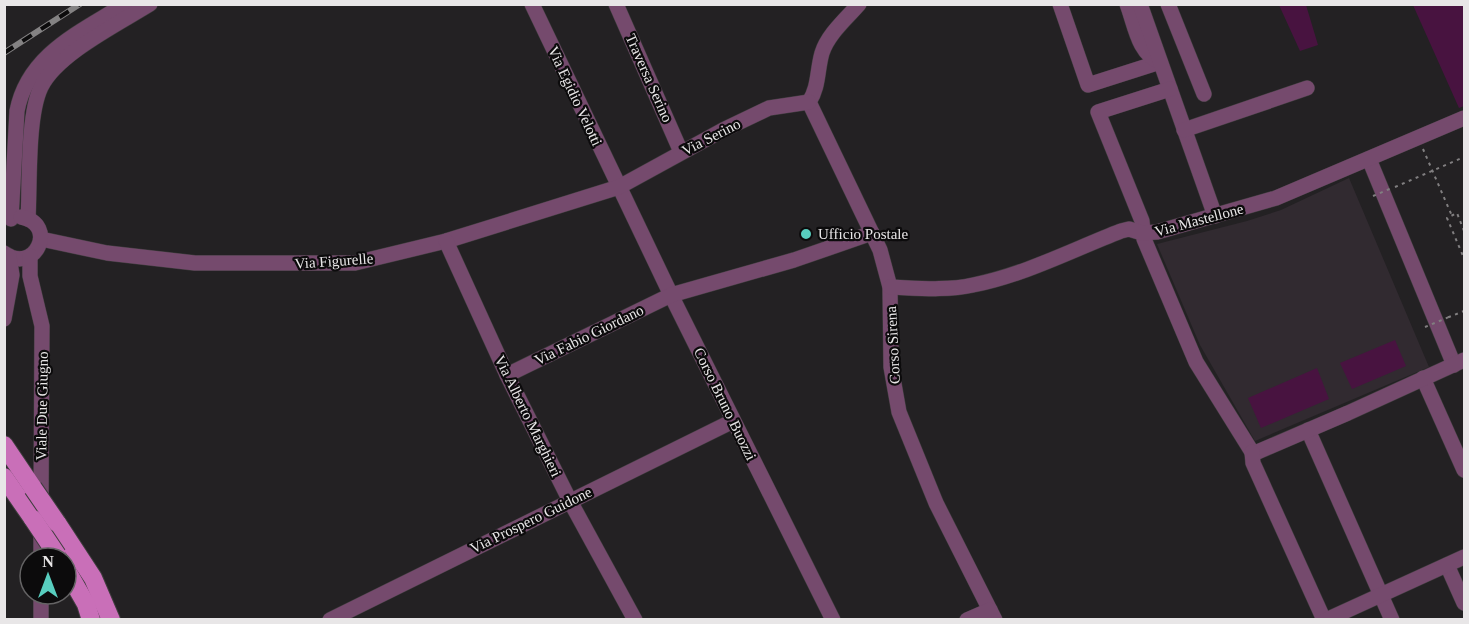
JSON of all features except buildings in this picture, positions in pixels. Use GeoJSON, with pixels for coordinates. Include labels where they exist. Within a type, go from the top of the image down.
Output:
{"type":"FeatureCollection","features":[{"type":"Feature","properties":{"kind":"main road"},"geometry":{"type":"LineString","coordinates":[[8,451],[93,578],[111,620]]}},
{"type":"Feature","properties":{"kind":"main road"},"geometry":{"type":"LineString","coordinates":[[8,482],[48,546]]}},
{"type":"Feature","properties":{"kind":"main road"},"geometry":{"type":"LineString","coordinates":[[78,592],[86,604],[91,620]]}},
{"type":"Feature","properties":{"kind":"street"},"geometry":{"type":"LineString","coordinates":[[7,254],[19,259],[30,256],[38,249],[41,239],[38,227],[28,219],[23,217],[8,221],[17,111],[20,96],[28,78],[36,66],[49,54],[125,4]]}},
{"type":"Feature","properties":{"kind":"street"},"geometry":{"type":"LineString","coordinates":[[28,219],[33,112],[42,85],[56,66],[87,43],[150,4]]}},
{"type":"Feature","properties":{"kind":"street","name":"Via Egidio Velotti"},"geometry":{"type":"LineString","coordinates":[[532,4],[619,187]]}},
{"type":"Feature","properties":{"kind":"street","name":"Traversa Serino"},"geometry":{"type":"LineString","coordinates":[[616,4],[681,152]]}},
{"type":"Feature","properties":{"kind":"street"},"geometry":{"type":"LineString","coordinates":[[809,102],[815,92],[822,54],[828,40],[859,4]]}},
{"type":"Feature","properties":{"kind":"street"},"geometry":{"type":"LineString","coordinates":[[1060,4],[1088,85],[1160,62]]}},
{"type":"Feature","properties":{"kind":"street"},"geometry":{"type":"LineString","coordinates":[[1127,4],[1144,51],[1160,62]]}},
{"type":"Feature","properties":{"kind":"street"},"geometry":{"type":"LineString","coordinates":[[1140,4],[1215,216]]}},
{"type":"Feature","properties":{"kind":"street"},"geometry":{"type":"LineString","coordinates":[[1168,4],[1204,94]]}},
{"type":"Feature","properties":{"kind":"street"},"geometry":{"type":"LineString","coordinates":[[1184,130],[1307,88]]}},
{"type":"Feature","properties":{"kind":"street"},"geometry":{"type":"LineString","coordinates":[[1098,112],[1170,89]]}},
{"type":"Feature","properties":{"kind":"street"},"geometry":{"type":"LineString","coordinates":[[1091,95],[1142,221],[1142,233],[1196,362],[1252,452],[1252,463],[1325,620],[1464,557]]}},
{"type":"Feature","properties":{"kind":"street","name":"Via Serino"},"geometry":{"type":"LineString","coordinates":[[619,187],[681,152],[769,108],[809,102]]}},
{"type":"Feature","properties":{"kind":"street","name":"Corso Sirena"},"geometry":{"type":"LineString","coordinates":[[809,102],[880,250],[890,287],[891,367],[899,412],[936,503],[992,615]]}},
{"type":"Feature","properties":{"kind":"street","name":"Via Mastellone"},"geometry":{"type":"LineString","coordinates":[[890,287],[956,288],[974,285],[1052,260],[1120,231],[1158,232],[1215,216],[1276,198],[1464,118]]}},
{"type":"Feature","properties":{"kind":"street"},"geometry":{"type":"LineString","coordinates":[[1252,452],[1308,430],[1459,363],[1369,159]]}},
{"type":"Feature","properties":{"kind":"street","name":"Via Figurelle"},"geometry":{"type":"LineString","coordinates":[[41,239],[107,253],[195,263],[355,263],[446,241],[619,187]]}},
{"type":"Feature","properties":{"kind":"street","name":"Corso Bruno Buozzi"},"geometry":{"type":"LineString","coordinates":[[619,187],[833,620]]}},
{"type":"Feature","properties":{"kind":"street","name":"Via Fabio Giordano"},"geometry":{"type":"LineString","coordinates":[[507,375],[671,295],[794,260],[872,233]]}},
{"type":"Feature","properties":{"kind":"street","name":"Via Alberto Marghieri"},"geometry":{"type":"LineString","coordinates":[[446,241],[507,375],[570,501],[635,620]]}},
{"type":"Feature","properties":{"kind":"street"},"geometry":{"type":"LineString","coordinates":[[4,319],[12,275],[7,254]]}},
{"type":"Feature","properties":{"kind":"street","name":"Viale Due Giugno"},"geometry":{"type":"LineString","coordinates":[[30,256],[30,276],[42,326],[55,546]]}},
{"type":"Feature","properties":{"kind":"street"},"geometry":{"type":"LineString","coordinates":[[1423,378],[1464,470]]}},
{"type":"Feature","properties":{"kind":"street","name":"Via Prospero Guidone"},"geometry":{"type":"LineString","coordinates":[[330,620],[733,421]]}},
{"type":"Feature","properties":{"kind":"street"},"geometry":{"type":"LineString","coordinates":[[1308,430],[1392,620]]}},
{"type":"Feature","properties":{"kind":"street"},"geometry":{"type":"LineString","coordinates":[[1447,565],[1464,603]]}},
{"type":"Feature","properties":{"kind":"street"},"geometry":{"type":"LineString","coordinates":[[967,620],[992,615]]}},
{"type":"Feature","properties":{"kind":"path"},"geometry":{"type":"LineString","coordinates":[[1418,138],[1452,216]]}},
{"type":"Feature","properties":{"kind":"path"},"geometry":{"type":"LineString","coordinates":[[1373,196],[1464,157]]}},
{"type":"Feature","properties":{"kind":"path"},"geometry":{"type":"LineString","coordinates":[[1464,231],[1457,213],[1447,218],[1462,256],[1464,255]]}},
{"type":"Feature","properties":{"kind":"path"},"geometry":{"type":"LineString","coordinates":[[1425,327],[1464,311]]}},
{"type":"Feature","properties":{"kind":"shaded area"},"geometry":{"type":"Polygon","coordinates":[[[1279,5],[1306,5],[1318,45],[1300,51],[1279,5]]]}},
{"type":"Feature","properties":{"kind":"shaded area"},"geometry":{"type":"Polygon","coordinates":[[[1413,5],[1464,5],[1464,106],[1459,108],[1413,5]]]}},
{"type":"Feature","properties":{"kind":"shaded area"},"geometry":{"type":"Polygon","coordinates":[[[1349,178],[1429,367],[1255,441],[1200,345],[1157,244],[1281,210],[1349,178]]]}},
{"type":"Feature","properties":{"kind":"shaded area"},"geometry":{"type":"Polygon","coordinates":[[[1395,340],[1406,366],[1352,389],[1340,363],[1395,340]]]}},
{"type":"Feature","properties":{"kind":"shaded area"},"geometry":{"type":"Polygon","coordinates":[[[1317,368],[1329,399],[1261,428],[1248,398],[1317,368]]]}},
{"type":"Feature","properties":{"kind":"railway"},"geometry":{"type":"LineString","coordinates":[[4,53],[80,4]]}},
{"type":"Feature","properties":{"kind":"place","name":"Ufficio Postale"},"geometry":{"type":"Point","coordinates":[806,234]}}]}
